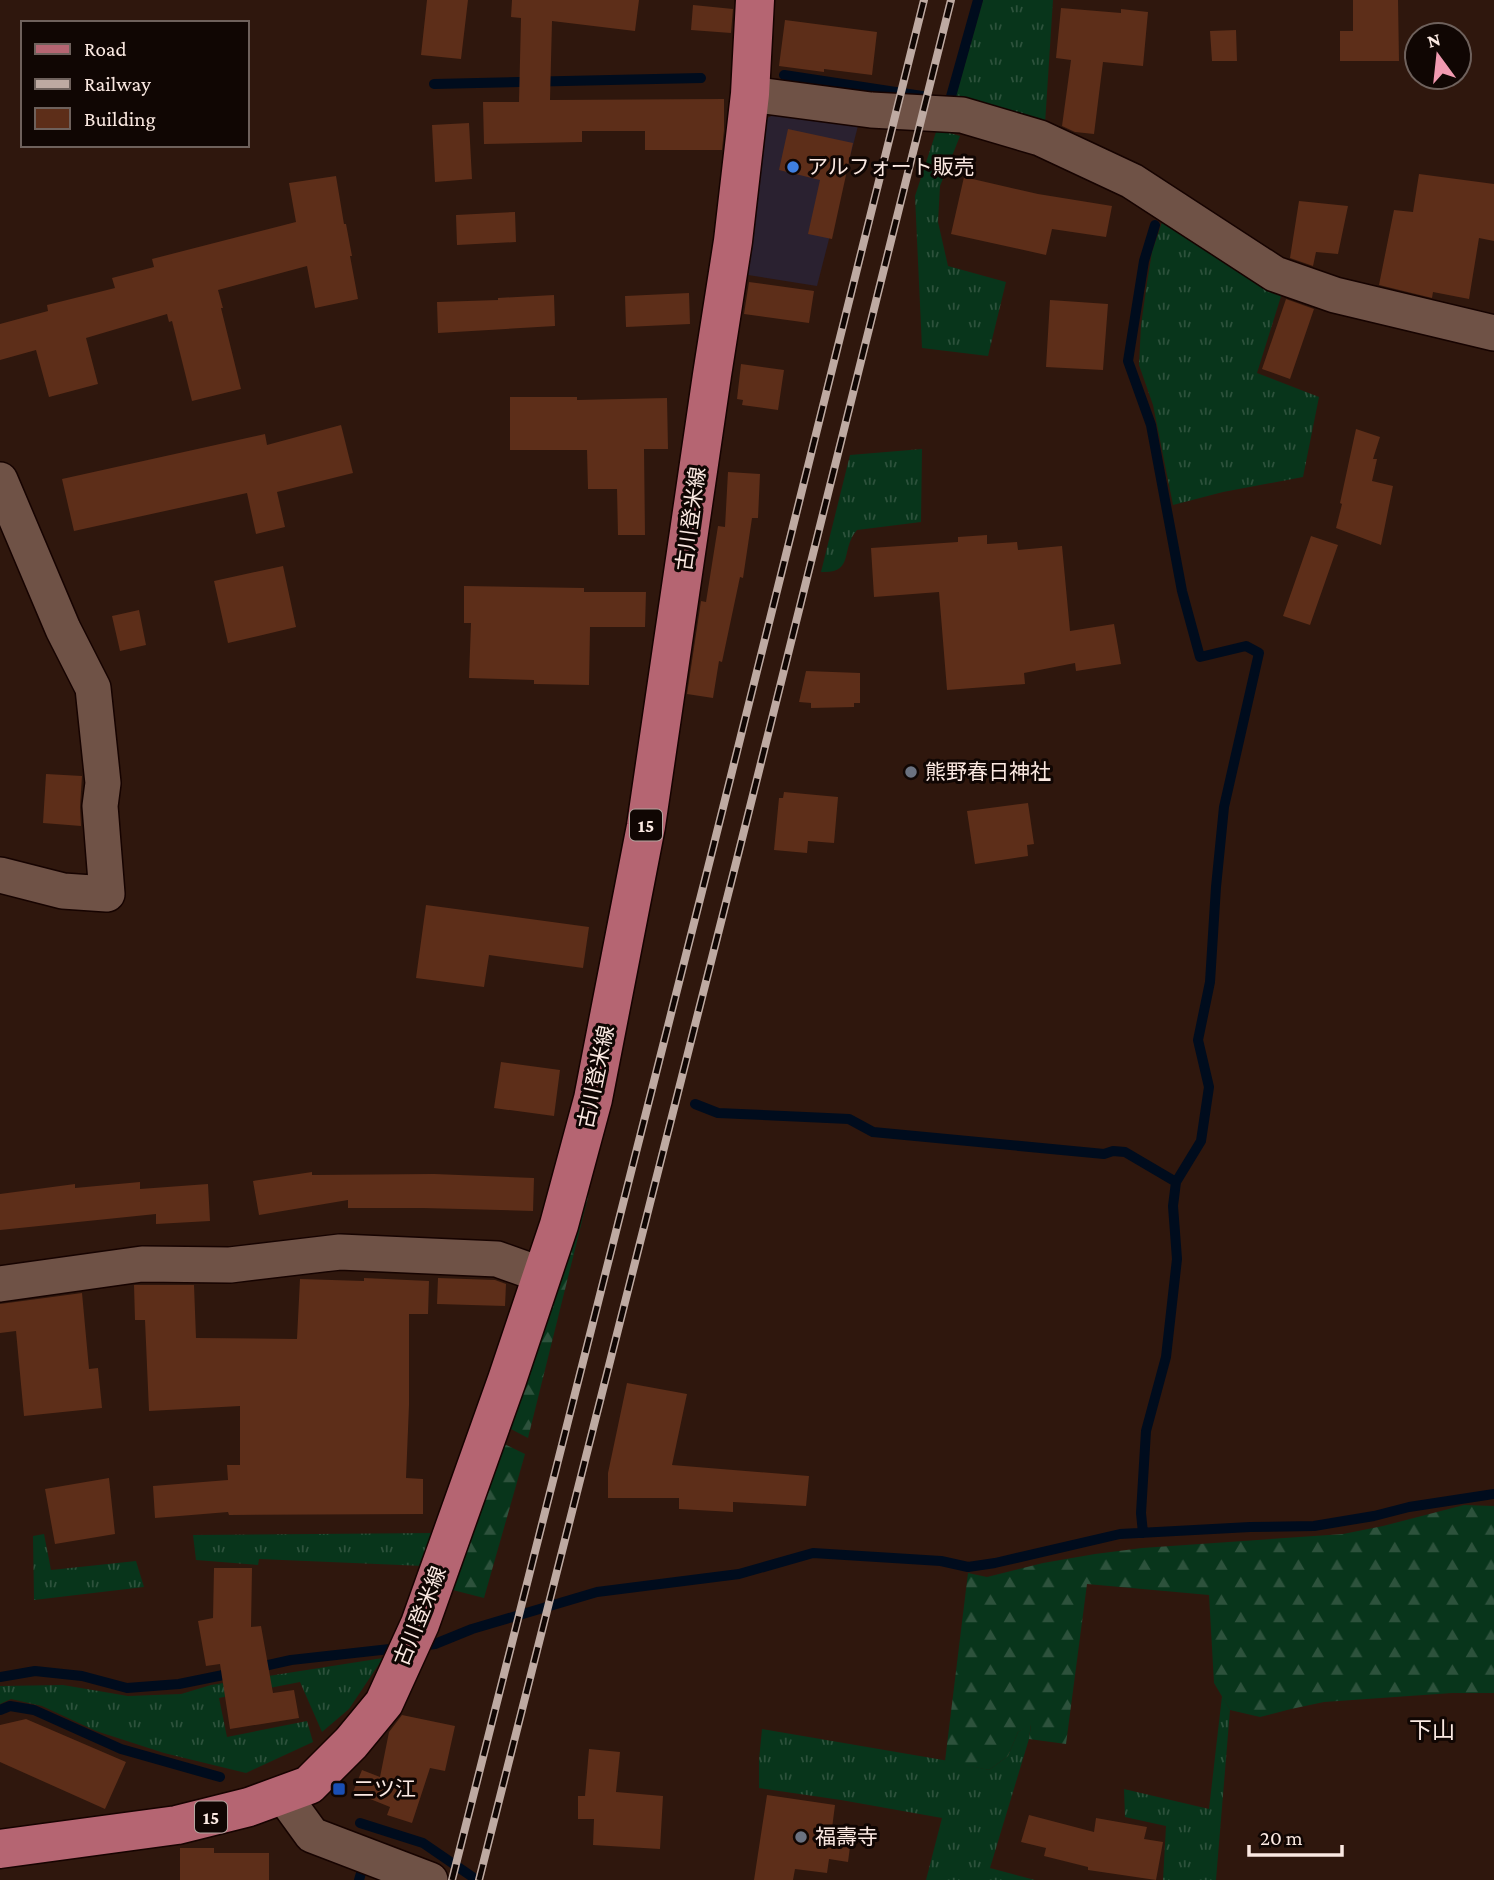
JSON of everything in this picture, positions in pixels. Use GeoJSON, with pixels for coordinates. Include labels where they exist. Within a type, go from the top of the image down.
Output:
{"type":"FeatureCollection","features":[{"type":"Feature","properties":{"kind":"main road","name":"古川登米線"},"geometry":{"type":"LineString","coordinates":[[0,1849],[177,1825],[250,1807],[309,1785],[351,1743],[384,1703],[420,1624],[559,1225],[593,1099],[646,826],[733,241],[750,94],[753,0]]}},
{"type":"Feature","properties":{"kind":"street"},"geometry":{"type":"LineString","coordinates":[[750,94],[871,110],[962,116],[1041,138],[1132,181],[1275,274],[1335,295],[1494,333]]}},
{"type":"Feature","properties":{"kind":"street"},"geometry":{"type":"LineString","coordinates":[[0,480],[63,629],[93,688],[103,783],[100,806],[107,894],[63,891],[0,875]]}},
{"type":"Feature","properties":{"kind":"street"},"geometry":{"type":"LineString","coordinates":[[0,1284],[142,1264],[230,1265],[340,1252],[497,1259],[542,1275]]}},
{"type":"Feature","properties":{"kind":"street"},"geometry":{"type":"LineString","coordinates":[[283,1795],[312,1835],[430,1880]]}},
{"type":"Feature","properties":{"kind":"shaded area"},"geometry":{"type":"Polygon","coordinates":[[[782,111],[860,118],[817,286],[748,275],[767,118],[782,111]]]}},
{"type":"Feature","properties":{"kind":"green space"},"geometry":{"type":"Polygon","coordinates":[[[983,0],[1053,0],[1045,124],[955,99],[983,0]]]}},
{"type":"Feature","properties":{"kind":"green space"},"geometry":{"type":"Polygon","coordinates":[[[937,129],[960,136],[940,186],[938,222],[948,266],[1006,282],[988,356],[922,348],[915,196],[937,129]]]}},
{"type":"Feature","properties":{"kind":"green space"},"geometry":{"type":"Polygon","coordinates":[[[1165,213],[1283,290],[1257,373],[1319,397],[1303,477],[1223,492],[1173,505],[1153,405],[1139,365],[1141,325],[1152,252],[1165,213]]]}},
{"type":"Feature","properties":{"kind":"green space"},"geometry":{"type":"Polygon","coordinates":[[[922,449],[921,522],[857,530],[843,565],[832,572],[821,572],[850,455],[922,449]]]}},
{"type":"Feature","properties":{"kind":"green space"},"geometry":{"type":"Polygon","coordinates":[[[589,1193],[528,1438],[503,1425],[589,1193]]]}},
{"type":"Feature","properties":{"kind":"green space"},"geometry":{"type":"Polygon","coordinates":[[[498,1441],[525,1454],[484,1598],[445,1588],[498,1441]]]}},
{"type":"Feature","properties":{"kind":"green space"},"geometry":{"type":"Polygon","coordinates":[[[1464,1505],[1494,1506],[1494,1693],[1452,1693],[1324,1702],[1260,1717],[1230,1710],[1214,1683],[1209,1595],[1087,1584],[1066,1744],[1029,1739],[1031,1725],[1018,1732],[1008,1756],[989,1770],[945,1761],[968,1573],[987,1577],[1043,1563],[1142,1548],[1343,1534],[1464,1505]]]}},
{"type":"Feature","properties":{"kind":"green space"},"geometry":{"type":"Polygon","coordinates":[[[435,1533],[424,1566],[259,1559],[258,1565],[196,1560],[193,1535],[435,1533]]]}},
{"type":"Feature","properties":{"kind":"green space"},"geometry":{"type":"Polygon","coordinates":[[[44,1534],[51,1570],[136,1561],[144,1587],[34,1600],[33,1536],[44,1534]]]}},
{"type":"Feature","properties":{"kind":"green space"},"geometry":{"type":"Polygon","coordinates":[[[383,1658],[349,1709],[322,1732],[300,1682],[219,1698],[227,1737],[307,1721],[313,1742],[246,1773],[164,1753],[96,1731],[42,1706],[11,1699],[0,1704],[0,1686],[63,1685],[128,1696],[181,1694],[211,1685],[383,1658]]]}},
{"type":"Feature","properties":{"kind":"green space"},"geometry":{"type":"Polygon","coordinates":[[[1222,1696],[1230,1710],[1216,1880],[1163,1880],[1166,1826],[1125,1817],[1124,1789],[1209,1809],[1222,1696]]]}},
{"type":"Feature","properties":{"kind":"green space"},"geometry":{"type":"Polygon","coordinates":[[[1031,1724],[1029,1739],[990,1868],[1035,1880],[926,1880],[942,1818],[759,1788],[762,1729],[989,1770],[1008,1756],[1018,1732],[1031,1724]]]}},
{"type":"Feature","properties":{"kind":"building"},"geometry":{"type":"Polygon","coordinates":[[[427,0],[468,0],[461,59],[421,55],[427,0]]]}},
{"type":"Feature","properties":{"kind":"building"},"geometry":{"type":"Polygon","coordinates":[[[512,0],[639,0],[635,31],[552,21],[550,100],[724,99],[722,150],[645,150],[645,131],[582,131],[582,142],[484,144],[483,102],[519,102],[521,18],[511,17],[512,0]]]}},
{"type":"Feature","properties":{"kind":"building"},"geometry":{"type":"Polygon","coordinates":[[[1353,0],[1398,0],[1399,61],[1340,61],[1340,31],[1353,31],[1353,0]]]}},
{"type":"Feature","properties":{"kind":"building"},"geometry":{"type":"Polygon","coordinates":[[[693,5],[733,9],[731,33],[691,30],[693,5]]]}},
{"type":"Feature","properties":{"kind":"building"},"geometry":{"type":"Polygon","coordinates":[[[1061,8],[1121,13],[1121,9],[1148,12],[1143,66],[1103,62],[1094,134],[1075,132],[1062,126],[1071,60],[1056,58],[1061,8]]]}},
{"type":"Feature","properties":{"kind":"building"},"geometry":{"type":"Polygon","coordinates":[[[785,20],[877,32],[872,75],[779,66],[785,20]]]}},
{"type":"Feature","properties":{"kind":"building"},"geometry":{"type":"Polygon","coordinates":[[[1236,30],[1237,61],[1212,61],[1210,31],[1236,30]]]}},
{"type":"Feature","properties":{"kind":"building"},"geometry":{"type":"Polygon","coordinates":[[[469,123],[472,179],[435,182],[432,125],[469,123]]]}},
{"type":"Feature","properties":{"kind":"building"},"geometry":{"type":"Polygon","coordinates":[[[788,129],[853,143],[832,239],[808,234],[820,180],[779,170],[788,129]]]}},
{"type":"Feature","properties":{"kind":"building"},"geometry":{"type":"Polygon","coordinates":[[[1419,174],[1494,184],[1494,241],[1479,238],[1469,299],[1433,292],[1432,298],[1379,285],[1394,210],[1413,212],[1419,174]]]}},
{"type":"Feature","properties":{"kind":"building"},"geometry":{"type":"Polygon","coordinates":[[[336,176],[358,299],[315,308],[307,266],[218,290],[241,389],[192,401],[172,321],[169,322],[167,314],[86,338],[98,384],[49,397],[36,350],[0,360],[0,324],[48,311],[47,305],[115,288],[112,278],[154,267],[152,259],[296,222],[289,183],[336,176]]]}},
{"type":"Feature","properties":{"kind":"building"},"geometry":{"type":"Polygon","coordinates":[[[964,177],[1038,194],[1112,206],[1106,237],[1052,229],[1046,255],[951,234],[964,177]]]}},
{"type":"Feature","properties":{"kind":"building"},"geometry":{"type":"Polygon","coordinates":[[[1299,201],[1348,206],[1338,254],[1316,252],[1313,266],[1290,258],[1299,201]]]}},
{"type":"Feature","properties":{"kind":"building"},"geometry":{"type":"Polygon","coordinates":[[[515,212],[516,242],[457,245],[456,215],[515,212]]]}},
{"type":"Feature","properties":{"kind":"building"},"geometry":{"type":"Polygon","coordinates":[[[749,282],[814,291],[809,323],[744,314],[749,282]]]}},
{"type":"Feature","properties":{"kind":"building"},"geometry":{"type":"Polygon","coordinates":[[[689,293],[690,324],[626,327],[625,296],[689,293]]]}},
{"type":"Feature","properties":{"kind":"building"},"geometry":{"type":"Polygon","coordinates":[[[554,295],[555,326],[438,333],[437,302],[554,295]]]}},
{"type":"Feature","properties":{"kind":"building"},"geometry":{"type":"Polygon","coordinates":[[[1286,299],[1314,309],[1290,379],[1262,369],[1286,299]]]}},
{"type":"Feature","properties":{"kind":"building"},"geometry":{"type":"Polygon","coordinates":[[[1050,300],[1108,304],[1103,370],[1046,367],[1050,300]]]}},
{"type":"Feature","properties":{"kind":"building"},"geometry":{"type":"Polygon","coordinates":[[[741,364],[784,370],[778,410],[742,405],[743,400],[737,399],[741,364]]]}},
{"type":"Feature","properties":{"kind":"building"},"geometry":{"type":"Polygon","coordinates":[[[510,397],[577,397],[577,400],[667,398],[668,449],[644,449],[645,535],[618,535],[617,489],[588,489],[587,450],[510,450],[510,397]]]}},
{"type":"Feature","properties":{"kind":"building"},"geometry":{"type":"Polygon","coordinates":[[[341,425],[353,473],[277,492],[285,527],[256,534],[247,493],[74,531],[62,479],[265,434],[267,445],[341,425]]]}},
{"type":"Feature","properties":{"kind":"building"},"geometry":{"type":"Polygon","coordinates":[[[1356,429],[1380,437],[1373,459],[1377,459],[1372,481],[1393,486],[1381,545],[1336,528],[1356,429]]]}},
{"type":"Feature","properties":{"kind":"building"},"geometry":{"type":"Polygon","coordinates":[[[728,472],[760,474],[758,518],[752,518],[743,578],[740,577],[722,662],[719,661],[713,698],[687,694],[701,601],[706,602],[718,526],[725,527],[728,472]]]}},
{"type":"Feature","properties":{"kind":"building"},"geometry":{"type":"Polygon","coordinates":[[[987,535],[987,544],[1017,542],[1018,550],[1062,546],[1070,631],[1114,624],[1121,664],[1076,671],[1075,663],[1024,673],[1025,684],[947,690],[939,592],[874,597],[871,548],[958,542],[958,537],[987,535]]]}},
{"type":"Feature","properties":{"kind":"building"},"geometry":{"type":"Polygon","coordinates":[[[1311,536],[1338,545],[1310,625],[1283,616],[1311,536]]]}},
{"type":"Feature","properties":{"kind":"building"},"geometry":{"type":"Polygon","coordinates":[[[283,566],[296,627],[228,643],[214,581],[283,566]]]}},
{"type":"Feature","properties":{"kind":"building"},"geometry":{"type":"Polygon","coordinates":[[[464,586],[646,592],[645,627],[590,627],[589,685],[534,684],[534,680],[469,678],[471,623],[464,623],[464,586]]]}},
{"type":"Feature","properties":{"kind":"building"},"geometry":{"type":"Polygon","coordinates":[[[139,610],[146,645],[120,651],[112,616],[139,610]]]}},
{"type":"Feature","properties":{"kind":"building"},"geometry":{"type":"Polygon","coordinates":[[[806,671],[860,673],[860,703],[854,703],[854,707],[811,708],[811,703],[799,702],[806,671]]]}},
{"type":"Feature","properties":{"kind":"building"},"geometry":{"type":"Polygon","coordinates":[[[46,774],[82,776],[81,826],[43,823],[46,774]]]}},
{"type":"Feature","properties":{"kind":"building"},"geometry":{"type":"Polygon","coordinates":[[[784,792],[838,797],[834,843],[808,841],[807,853],[774,850],[779,798],[783,798],[784,792]]]}},
{"type":"Feature","properties":{"kind":"building"},"geometry":{"type":"Polygon","coordinates":[[[1028,803],[1034,844],[1027,845],[1028,856],[975,864],[967,811],[1028,803]]]}},
{"type":"Feature","properties":{"kind":"building"},"geometry":{"type":"Polygon","coordinates":[[[426,905],[589,927],[583,968],[489,955],[484,987],[416,978],[426,905]]]}},
{"type":"Feature","properties":{"kind":"building"},"geometry":{"type":"Polygon","coordinates":[[[501,1062],[560,1070],[554,1116],[494,1108],[501,1062]]]}},
{"type":"Feature","properties":{"kind":"building"},"geometry":{"type":"Polygon","coordinates":[[[312,1172],[312,1175],[434,1174],[534,1178],[533,1211],[348,1208],[348,1200],[259,1215],[253,1181],[312,1172]]]}},
{"type":"Feature","properties":{"kind":"building"},"geometry":{"type":"Polygon","coordinates":[[[140,1182],[140,1189],[208,1184],[210,1221],[156,1224],[156,1214],[0,1230],[0,1194],[75,1184],[75,1188],[140,1182]]]}},
{"type":"Feature","properties":{"kind":"building"},"geometry":{"type":"Polygon","coordinates":[[[364,1278],[429,1281],[428,1314],[409,1314],[406,1478],[423,1479],[423,1514],[229,1515],[228,1512],[155,1518],[153,1486],[228,1480],[227,1465],[240,1465],[240,1406],[149,1411],[145,1320],[135,1320],[134,1285],[194,1285],[196,1338],[297,1339],[300,1279],[364,1281],[364,1278]]]}},
{"type":"Feature","properties":{"kind":"building"},"geometry":{"type":"Polygon","coordinates":[[[438,1278],[495,1280],[506,1284],[505,1306],[437,1304],[438,1278]]]}},
{"type":"Feature","properties":{"kind":"building"},"geometry":{"type":"Polygon","coordinates":[[[82,1293],[89,1369],[98,1368],[102,1408],[24,1416],[16,1331],[0,1333],[0,1304],[82,1293]]]}},
{"type":"Feature","properties":{"kind":"building"},"geometry":{"type":"Polygon","coordinates":[[[627,1383],[687,1394],[672,1465],[809,1476],[806,1506],[733,1502],[733,1512],[679,1509],[679,1498],[608,1498],[608,1473],[627,1383]]]}},
{"type":"Feature","properties":{"kind":"building"},"geometry":{"type":"Polygon","coordinates":[[[109,1478],[115,1534],[55,1544],[45,1489],[109,1478]]]}},
{"type":"Feature","properties":{"kind":"building"},"geometry":{"type":"Polygon","coordinates":[[[214,1568],[252,1568],[251,1627],[261,1626],[273,1693],[294,1690],[299,1718],[230,1729],[220,1664],[206,1666],[198,1621],[213,1618],[214,1568]]]}},
{"type":"Feature","properties":{"kind":"building"},"geometry":{"type":"Polygon","coordinates":[[[402,1715],[455,1726],[445,1771],[430,1768],[412,1823],[387,1815],[390,1807],[353,1792],[362,1770],[380,1777],[389,1732],[402,1715]]]}},
{"type":"Feature","properties":{"kind":"building"},"geometry":{"type":"Polygon","coordinates":[[[26,1719],[126,1762],[105,1809],[0,1762],[0,1725],[26,1719]]]}},
{"type":"Feature","properties":{"kind":"building"},"geometry":{"type":"Polygon","coordinates":[[[589,1749],[620,1752],[616,1792],[663,1796],[660,1849],[593,1845],[594,1819],[578,1819],[578,1796],[585,1796],[589,1749]]]}},
{"type":"Feature","properties":{"kind":"building","name":"福壽寺"},"geometry":{"type":"Polygon","coordinates":[[[767,1795],[835,1805],[831,1836],[851,1839],[848,1862],[829,1859],[827,1873],[795,1869],[793,1880],[754,1880],[767,1795]]]}},
{"type":"Feature","properties":{"kind":"building"},"geometry":{"type":"Polygon","coordinates":[[[1029,1815],[1094,1832],[1096,1818],[1147,1827],[1144,1839],[1163,1842],[1156,1880],[1088,1870],[1088,1867],[1044,1856],[1046,1848],[1021,1842],[1029,1815]]]}},
{"type":"Feature","properties":{"kind":"building"},"geometry":{"type":"Polygon","coordinates":[[[180,1848],[214,1848],[214,1853],[269,1853],[269,1880],[180,1880],[180,1848]]]}},
{"type":"Feature","properties":{"kind":"waterway"},"geometry":{"type":"LineString","coordinates":[[950,100],[978,0]]}},
{"type":"Feature","properties":{"kind":"waterway"},"geometry":{"type":"LineString","coordinates":[[784,75],[922,96]]}},
{"type":"Feature","properties":{"kind":"waterway"},"geometry":{"type":"LineString","coordinates":[[434,84],[701,78]]}},
{"type":"Feature","properties":{"kind":"waterway"},"geometry":{"type":"LineString","coordinates":[[1143,1533],[1141,1513],[1146,1431],[1166,1357],[1177,1259],[1173,1206],[1176,1182],[1201,1141],[1209,1087],[1198,1040],[1210,982],[1224,807],[1259,653],[1246,646],[1200,657],[1182,591],[1151,425],[1128,361],[1144,261],[1155,225]]}},
{"type":"Feature","properties":{"kind":"waterway"},"geometry":{"type":"LineString","coordinates":[[695,1104],[718,1113],[849,1119],[873,1132],[1104,1154],[1113,1151],[1125,1152],[1176,1182]]}},
{"type":"Feature","properties":{"kind":"waterway"},"geometry":{"type":"LineString","coordinates":[[421,1646],[435,1644],[472,1629],[597,1592],[739,1574],[813,1553],[941,1561],[968,1567],[1120,1534],[1314,1526],[1494,1494]]}},
{"type":"Feature","properties":{"kind":"waterway"},"geometry":{"type":"LineString","coordinates":[[255,1668],[291,1660],[399,1648]]}},
{"type":"Feature","properties":{"kind":"waterway"},"geometry":{"type":"LineString","coordinates":[[0,1677],[35,1671],[82,1676],[127,1688],[179,1684],[233,1673]]}},
{"type":"Feature","properties":{"kind":"waterway"},"geometry":{"type":"LineString","coordinates":[[0,1710],[10,1706],[34,1710],[121,1749],[220,1777]]}},
{"type":"Feature","properties":{"kind":"waterway"},"geometry":{"type":"LineString","coordinates":[[360,1823],[423,1843],[477,1880]]}},
{"type":"Feature","properties":{"kind":"waterway"},"geometry":{"type":"LineString","coordinates":[[359,1880],[361,1873]]}},
{"type":"Feature","properties":{"kind":"railway"},"geometry":{"type":"LineString","coordinates":[[452,1880],[924,0]]}},
{"type":"Feature","properties":{"kind":"railway"},"geometry":{"type":"LineString","coordinates":[[479,1880],[951,0]]}},
{"type":"Feature","properties":{"kind":"place","name":"アルフォート販売"},"geometry":{"type":"Point","coordinates":[793,167]}},
{"type":"Feature","properties":{"kind":"place","name":"熊野春日神社"},"geometry":{"type":"Point","coordinates":[911,772]}},
{"type":"Feature","properties":{"kind":"place","name":"二ツ江"},"geometry":{"type":"Point","coordinates":[339,1789]}},
{"type":"Feature","properties":{"kind":"place","name":"福壽寺"},"geometry":{"type":"Point","coordinates":[801,1837]}},
{"type":"Feature","properties":{"kind":"district","name":"下山"},"geometry":{"type":"Point","coordinates":[1432,1730]}}]}
